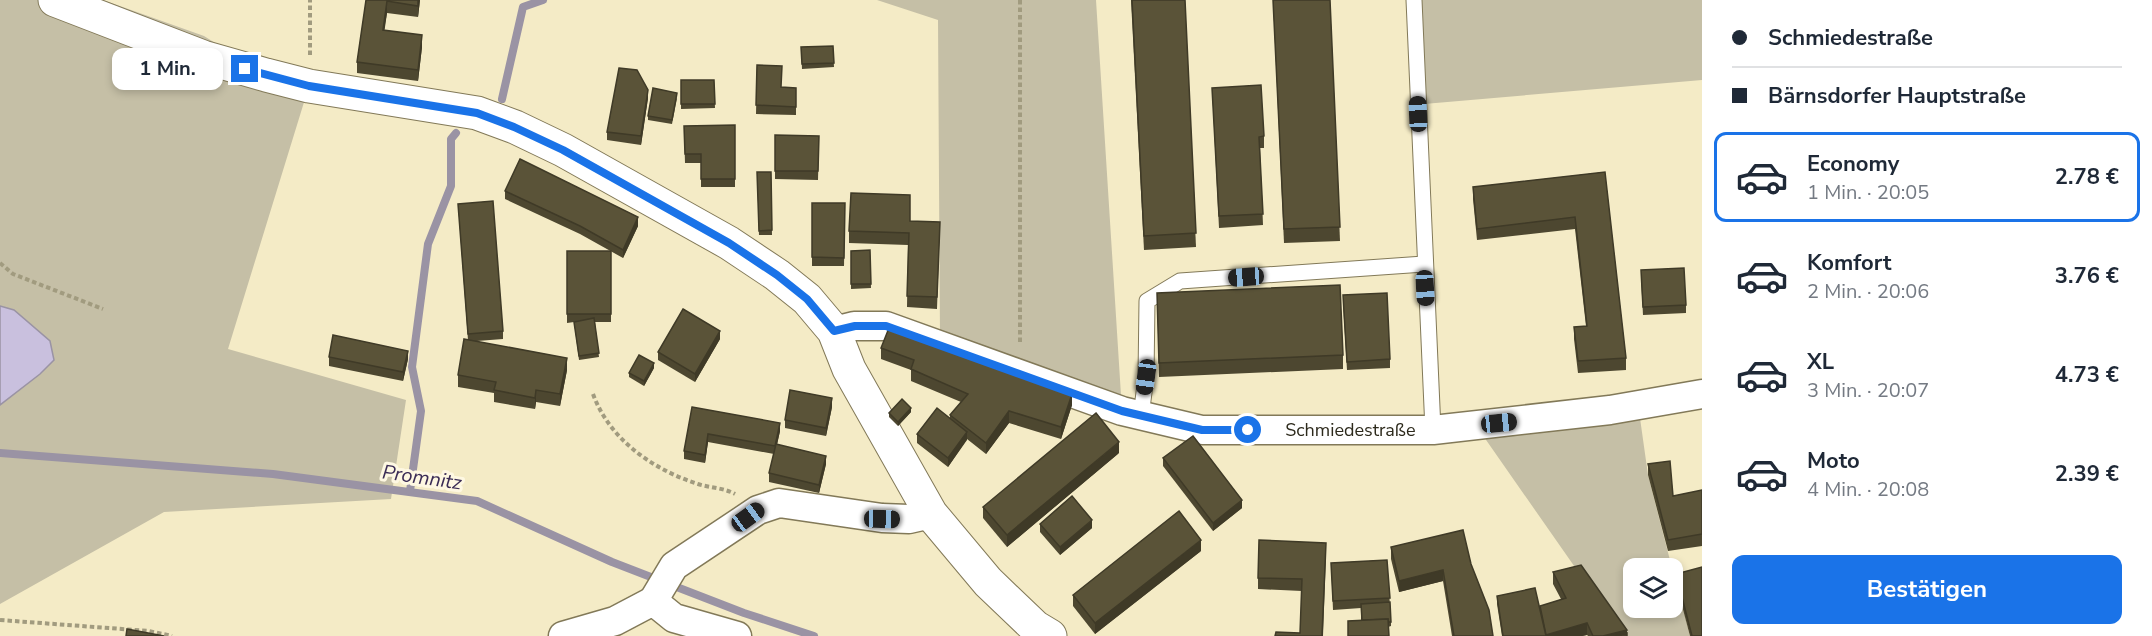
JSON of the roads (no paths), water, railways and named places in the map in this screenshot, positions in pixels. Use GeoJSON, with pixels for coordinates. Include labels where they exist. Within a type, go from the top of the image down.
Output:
{"type":"FeatureCollection","features":[{"type":"Feature","properties":{"kind":"main road"},"geometry":{"type":"LineString","coordinates":[[55,0],[203,57],[309,86],[477,113],[563,150],[729,243],[777,275],[807,299],[834,331],[849,369],[931,514],[988,582],[1035,627],[1050,636]]}},
{"type":"Feature","properties":{"kind":"street","name":"Schmiedestraße"},"geometry":{"type":"LineString","coordinates":[[834,331],[855,326],[886,326],[1141,416],[1202,430],[1433,430],[1610,410],[1702,394]]}},
{"type":"Feature","properties":{"kind":"street"},"geometry":{"type":"LineString","coordinates":[[563,636],[615,621],[653,601],[674,566],[758,510],[779,503],[882,519],[909,519],[931,514]]}},
{"type":"Feature","properties":{"kind":"street"},"geometry":{"type":"LineString","coordinates":[[653,601],[674,618],[737,636]]}},
{"type":"Feature","properties":{"kind":"lane"},"geometry":{"type":"LineString","coordinates":[[1414,0],[1433,430]]}},
{"type":"Feature","properties":{"kind":"lane"},"geometry":{"type":"LineString","coordinates":[[1141,416],[1146,377],[1147,301],[1180,281],[1424,264]]}},
{"type":"Feature","properties":{"kind":"waterway"},"geometry":{"type":"LineString","coordinates":[[502,99],[523,7],[543,0]]}},
{"type":"Feature","properties":{"kind":"waterway"},"geometry":{"type":"LineString","coordinates":[[410,491],[421,411],[412,367],[428,244],[451,186],[451,139],[456,133]]}},
{"type":"Feature","properties":{"kind":"waterway","name":"Promnitz"},"geometry":{"type":"LineString","coordinates":[[0,453],[273,474],[477,501],[612,562],[744,613],[814,636]]}}]}
